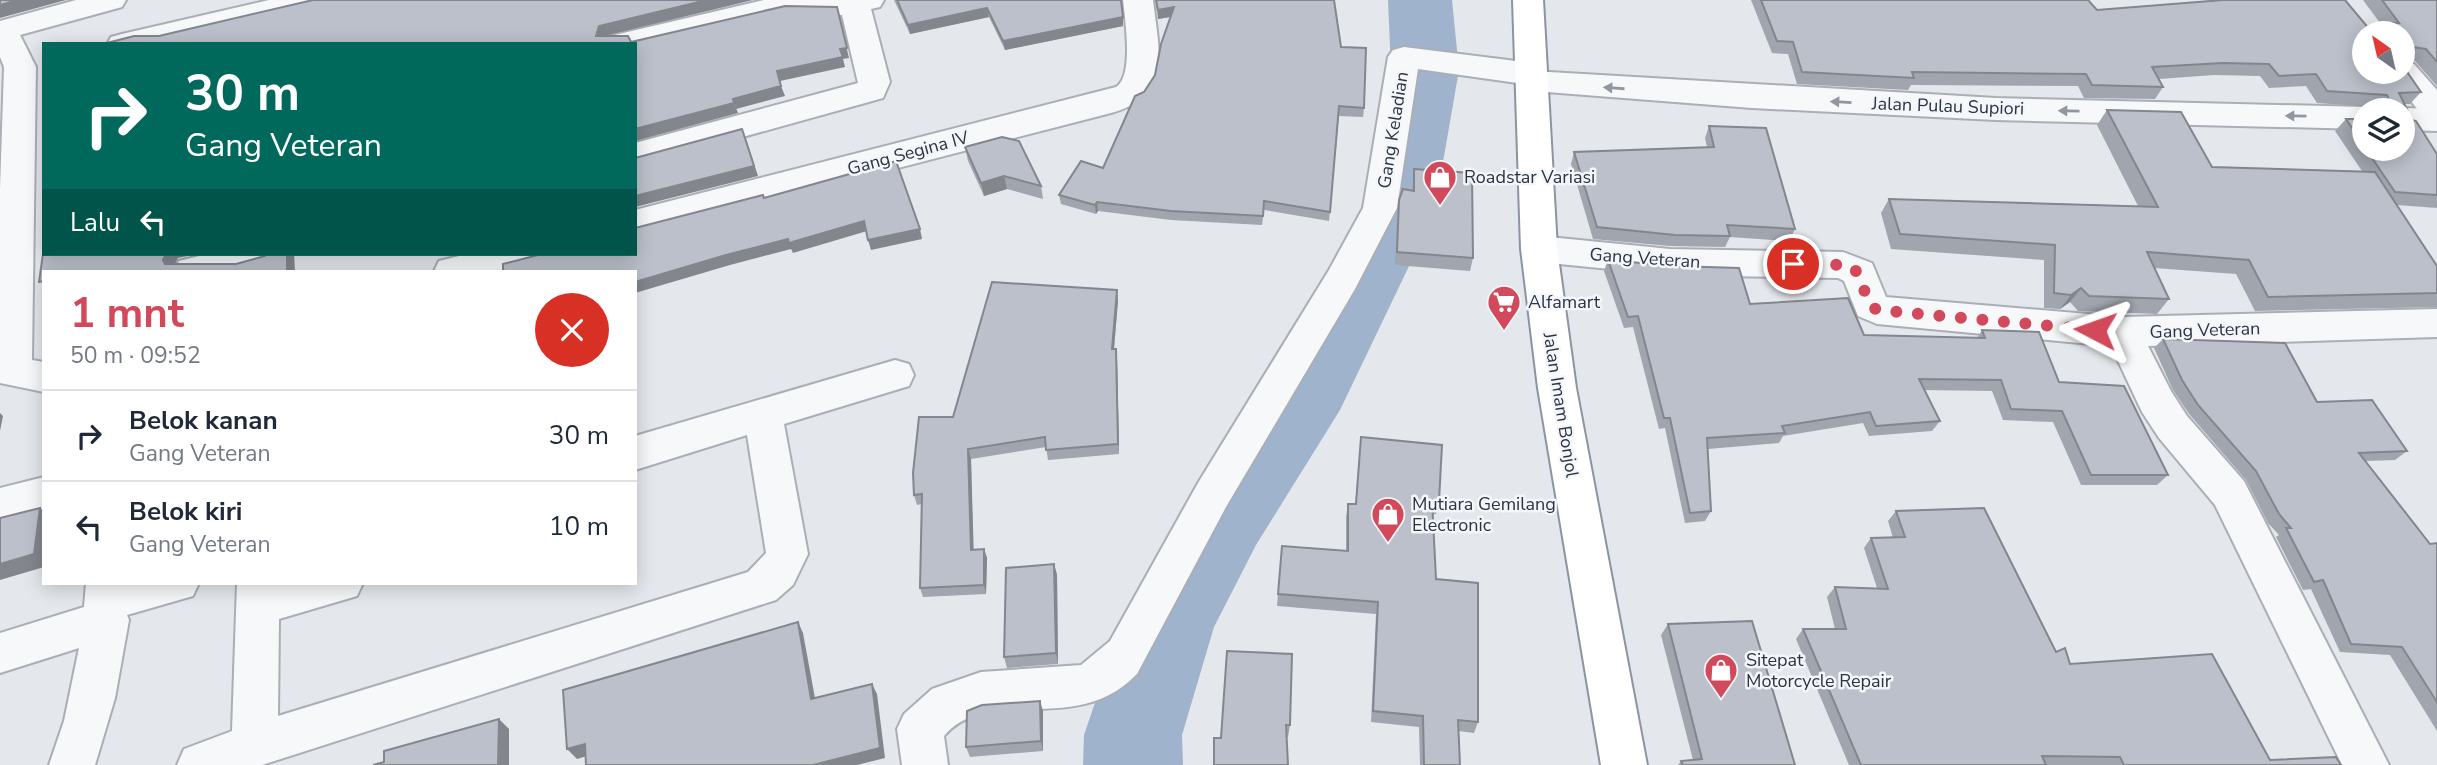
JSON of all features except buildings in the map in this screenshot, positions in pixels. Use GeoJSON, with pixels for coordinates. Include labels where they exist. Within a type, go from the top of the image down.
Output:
{"type":"FeatureCollection","features":[{"type":"Feature","properties":{"kind":"highway","name":"Jalan Imam Bonjol"},"geometry":{"type":"LineString","coordinates":[[1528,0],[1539,249],[1557,388],[1624,765]]}},
{"type":"Feature","properties":{"kind":"street"},"geometry":{"type":"LineString","coordinates":[[0,33],[111,0]]}},
{"type":"Feature","properties":{"kind":"street"},"geometry":{"type":"LineString","coordinates":[[131,42],[311,0]]}},
{"type":"Feature","properties":{"kind":"street","name":"Gang Segina IV"},"geometry":{"type":"LineString","coordinates":[[637,222],[1111,102],[1129,94],[1139,81],[1142,45],[1138,0]]}},
{"type":"Feature","properties":{"kind":"street"},"geometry":{"type":"LineString","coordinates":[[626,42],[789,4],[862,2],[874,82],[872,90],[637,154]]}},
{"type":"Feature","properties":{"kind":"street"},"geometry":{"type":"LineString","coordinates":[[0,33],[32,64],[19,171],[29,314],[19,375]]}},
{"type":"Feature","properties":{"kind":"street","name":"Gang Keladian"},"geometry":{"type":"LineString","coordinates":[[925,765],[920,729],[940,706],[960,696],[982,692],[1084,686],[1108,674],[1126,655],[1212,495],[1342,279],[1380,208],[1404,57],[1532,78]]}},
{"type":"Feature","properties":{"kind":"street","name":"Jalan Pulau Supiori"},"geometry":{"type":"LineString","coordinates":[[1532,78],[1752,97],[1996,109],[2352,118]]}},
{"type":"Feature","properties":{"kind":"street"},"geometry":{"type":"LineString","coordinates":[[2414,84],[2437,111]]}},
{"type":"Feature","properties":{"kind":"street"},"geometry":{"type":"LineString","coordinates":[[2415,119],[2437,120]]}},
{"type":"Feature","properties":{"kind":"street","name":"Gang Veteran"},"geometry":{"type":"LineString","coordinates":[[1539,249],[1670,262],[1843,265],[1859,273],[1871,306],[1877,310],[2012,324],[2123,332],[2437,323]]}},
{"type":"Feature","properties":{"kind":"street"},"geometry":{"type":"LineString","coordinates":[[196,270],[251,256]]}},
{"type":"Feature","properties":{"kind":"street"},"geometry":{"type":"LineString","coordinates":[[456,270],[511,256]]}},
{"type":"Feature","properties":{"kind":"street"},"geometry":{"type":"LineString","coordinates":[[2123,332],[2155,401],[2173,427],[2230,493],[2366,765]]}},
{"type":"Feature","properties":{"kind":"street"},"geometry":{"type":"LineString","coordinates":[[637,452],[895,375]]}},
{"type":"Feature","properties":{"kind":"street"},"geometry":{"type":"LineString","coordinates":[[200,765],[255,745],[761,587],[778,572],[787,554],[763,414]]}},
{"type":"Feature","properties":{"kind":"street"},"geometry":{"type":"LineString","coordinates":[[0,506],[42,495]]}},
{"type":"Feature","properties":{"kind":"street"},"geometry":{"type":"LineString","coordinates":[[0,653],[106,601],[170,585]]}},
{"type":"Feature","properties":{"kind":"street"},"geometry":{"type":"LineString","coordinates":[[255,745],[257,594],[327,585]]}},
{"type":"Feature","properties":{"kind":"street"},"geometry":{"type":"LineString","coordinates":[[72,765],[86,731],[106,601]]}},
{"type":"Feature","properties":{"kind":"waterway"},"geometry":{"type":"LineString","coordinates":[[1133,765],[1133,735],[1170,620],[1225,518],[1311,387],[1397,214],[1425,70],[1420,0]]}},
{"type":"Feature","properties":{"kind":"place","name":"Roadstar Variasi"},"geometry":{"type":"Point","coordinates":[1440,207]}},
{"type":"Feature","properties":{"kind":"place","name":"Alfamart"},"geometry":{"type":"Point","coordinates":[1504,332]}},
{"type":"Feature","properties":{"kind":"place","name":"Mutiara Gemilang Electronic"},"geometry":{"type":"Point","coordinates":[1388,544]}},
{"type":"Feature","properties":{"kind":"place","name":"Sitepat Motorcycle Repair"},"geometry":{"type":"Point","coordinates":[1721,700]}},
{"type":"Feature","properties":{"kind":"route"},"geometry":{"type":"LineString","coordinates":[[1793,264],[1843,265],[1855,269],[1871,306],[1877,310],[2095,330]]}}]}
